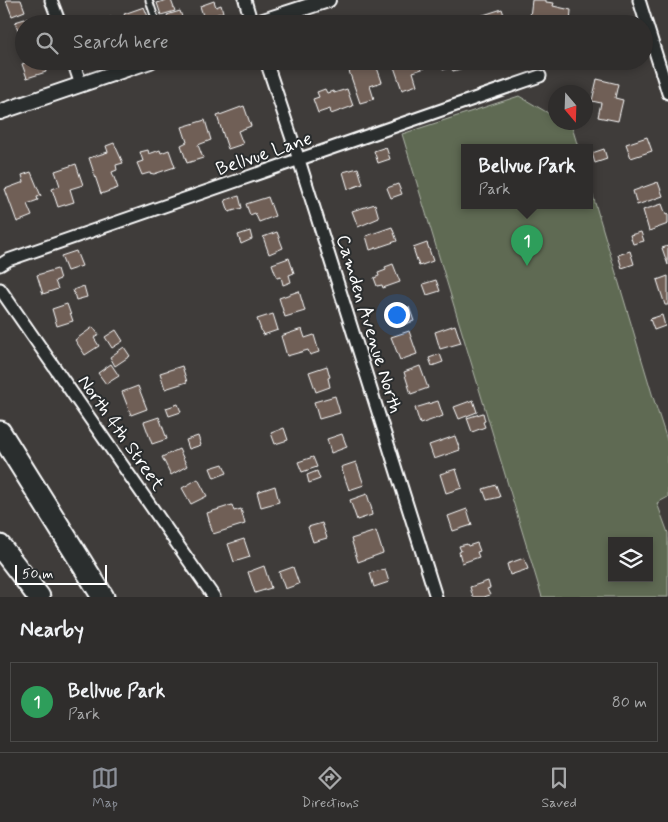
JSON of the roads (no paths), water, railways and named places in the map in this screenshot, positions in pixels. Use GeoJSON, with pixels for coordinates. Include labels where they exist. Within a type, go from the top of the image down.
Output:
{"type":"FeatureCollection","features":[{"type":"Feature","properties":{"kind":"highway"},"geometry":{"type":"LineString","coordinates":[[0,432],[103,597]]}},
{"type":"Feature","properties":{"kind":"highway"},"geometry":{"type":"LineString","coordinates":[[0,546],[39,597]]}},
{"type":"Feature","properties":{"kind":"street"},"geometry":{"type":"LineString","coordinates":[[51,0],[57,15]]}},
{"type":"Feature","properties":{"kind":"street"},"geometry":{"type":"LineString","coordinates":[[245,0],[250,15]]}},
{"type":"Feature","properties":{"kind":"street"},"geometry":{"type":"LineString","coordinates":[[281,15],[328,0]]}},
{"type":"Feature","properties":{"kind":"street"},"geometry":{"type":"LineString","coordinates":[[639,0],[644,15]]}},
{"type":"Feature","properties":{"kind":"street"},"geometry":{"type":"LineString","coordinates":[[653,45],[668,93]]}},
{"type":"Feature","properties":{"kind":"street"},"geometry":{"type":"LineString","coordinates":[[76,70],[81,85]]}},
{"type":"Feature","properties":{"kind":"street"},"geometry":{"type":"LineString","coordinates":[[0,112],[124,70]]}},
{"type":"Feature","properties":{"kind":"street","name":"Camden Avenue North"},"geometry":{"type":"LineString","coordinates":[[269,70],[300,160],[436,597]]}},
{"type":"Feature","properties":{"kind":"street","name":"Bellvue Lane"},"geometry":{"type":"LineString","coordinates":[[0,265],[8,260],[540,76]]}},
{"type":"Feature","properties":{"kind":"street","name":"North 4th Street"},"geometry":{"type":"LineString","coordinates":[[0,289],[214,597]]}},
{"type":"Feature","properties":{"kind":"lane"},"geometry":{"type":"LineString","coordinates":[[149,0],[154,15]]}},
{"type":"Feature","properties":{"kind":"place","name":"Bellvue Park"},"geometry":{"type":"Point","coordinates":[527,266]}}]}
